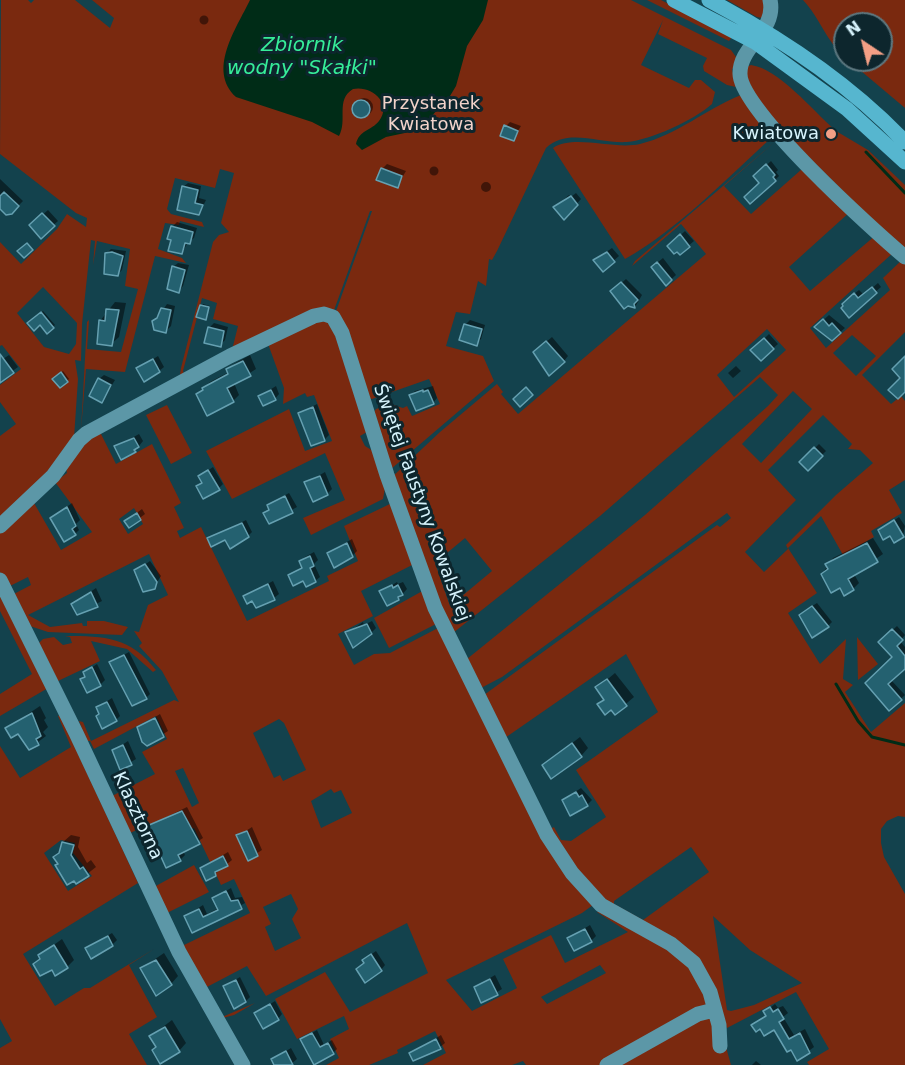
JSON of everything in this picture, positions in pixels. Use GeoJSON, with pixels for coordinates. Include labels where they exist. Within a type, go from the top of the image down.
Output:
{"type":"FeatureCollection","features":[{"type":"Feature","properties":{"kind":"main road"},"geometry":{"type":"LineString","coordinates":[[674,0],[760,36],[836,80],[905,142]]}},
{"type":"Feature","properties":{"kind":"main road"},"geometry":{"type":"LineString","coordinates":[[709,0],[760,36],[847,109],[905,162]]}},
{"type":"Feature","properties":{"kind":"street"},"geometry":{"type":"LineString","coordinates":[[770,0],[771,14],[740,70],[740,79],[746,92],[784,140],[837,195],[905,257]]}},
{"type":"Feature","properties":{"kind":"street","name":"Świętej Faustyny Kowalskiej"},"geometry":{"type":"LineString","coordinates":[[0,526],[50,480],[84,435],[226,358],[304,320],[319,314],[333,317],[339,324],[387,475],[438,615],[547,835],[572,873],[601,906],[671,944],[691,960],[708,988],[719,1025],[720,1046]]}},
{"type":"Feature","properties":{"kind":"street","name":"Klasztorna"},"geometry":{"type":"LineString","coordinates":[[0,580],[73,726],[179,952],[243,1065]]}},
{"type":"Feature","properties":{"kind":"street"},"geometry":{"type":"LineString","coordinates":[[607,1065],[698,1014],[714,1010]]}},
{"type":"Feature","properties":{"kind":"green space","name":"Przystanek Kwiatowa"},"geometry":{"type":"Polygon","coordinates":[[[1,0],[28,0],[31,3],[34,0],[75,0],[110,28],[114,18],[92,0],[631,0],[731,50],[736,57],[736,67],[732,69],[736,87],[727,85],[704,71],[703,66],[707,58],[658,34],[663,20],[641,65],[689,88],[695,80],[701,80],[715,92],[712,104],[672,128],[637,140],[617,142],[574,137],[564,138],[546,148],[497,251],[492,260],[489,259],[486,286],[478,281],[470,314],[456,312],[446,346],[483,356],[494,381],[391,469],[374,412],[376,409],[390,404],[403,408],[407,406],[412,416],[440,404],[429,379],[372,399],[366,398],[335,314],[372,211],[370,211],[333,313],[232,350],[238,326],[213,319],[217,303],[202,298],[183,371],[185,377],[180,375],[181,368],[213,242],[219,235],[229,232],[221,223],[234,173],[220,169],[215,188],[175,178],[167,209],[171,214],[202,222],[204,227],[180,221],[179,225],[165,223],[158,249],[182,258],[186,263],[155,256],[125,372],[86,369],[81,430],[87,322],[89,320],[87,349],[121,352],[138,289],[125,286],[130,249],[97,241],[93,265],[95,241],[91,240],[82,324],[81,361],[75,360],[78,379],[74,438],[71,447],[0,523],[0,436],[16,424],[0,402],[0,385],[21,369],[2,345],[0,346],[0,242],[21,264],[57,229],[67,214],[86,227],[87,218],[76,213],[0,154],[1,0]],[[43,287],[17,313],[44,347],[69,354],[76,344],[77,323],[43,287]]]}},
{"type":"Feature","properties":{"kind":"green space"},"geometry":{"type":"Polygon","coordinates":[[[647,0],[661,0],[732,37],[729,41],[647,0]]]}},
{"type":"Feature","properties":{"kind":"green space"},"geometry":{"type":"Polygon","coordinates":[[[727,0],[766,0],[762,18],[757,17],[727,0]]]}},
{"type":"Feature","properties":{"kind":"green space"},"geometry":{"type":"Polygon","coordinates":[[[803,0],[905,0],[905,108],[862,72],[893,72],[893,12],[833,12],[833,44],[803,0]]]}},
{"type":"Feature","properties":{"kind":"green space"},"geometry":{"type":"Polygon","coordinates":[[[751,65],[773,74],[795,91],[834,129],[827,133],[830,137],[836,131],[868,150],[905,185],[905,252],[775,124],[744,78],[746,67],[751,65]]]}},
{"type":"Feature","properties":{"kind":"green space"},"geometry":{"type":"Polygon","coordinates":[[[741,95],[771,136],[769,140],[664,234],[625,259],[553,148],[572,142],[640,144],[666,135],[741,95]]]}},
{"type":"Feature","properties":{"kind":"green space"},"geometry":{"type":"Polygon","coordinates":[[[777,140],[724,186],[751,214],[802,169],[851,211],[789,267],[810,291],[876,235],[894,252],[810,328],[826,348],[890,290],[883,278],[903,259],[905,261],[905,332],[862,375],[891,404],[901,396],[905,401],[905,480],[889,490],[902,513],[871,531],[874,537],[843,555],[821,516],[788,548],[817,593],[788,613],[820,664],[846,639],[843,679],[853,685],[845,692],[871,732],[905,703],[905,817],[898,816],[887,821],[881,829],[881,843],[884,857],[905,894],[905,1065],[809,1065],[807,1062],[829,1049],[796,992],[727,1028],[701,968],[605,904],[547,831],[554,827],[561,840],[571,841],[606,817],[576,770],[658,712],[626,654],[502,740],[484,695],[717,525],[720,527],[731,518],[727,513],[502,677],[481,688],[462,658],[391,478],[440,432],[497,384],[503,392],[501,394],[518,414],[706,254],[681,224],[632,266],[635,261],[777,140]],[[767,329],[717,375],[734,397],[786,350],[767,329]],[[852,335],[833,353],[856,376],[876,356],[852,335]],[[760,377],[600,516],[453,633],[467,659],[645,515],[778,395],[760,377]],[[793,391],[742,444],[761,463],[812,409],[793,391]],[[823,415],[768,470],[796,500],[745,552],[764,572],[788,549],[786,545],[836,495],[873,463],[860,450],[848,449],[852,444],[823,415]],[[465,538],[435,563],[450,606],[492,571],[465,538]],[[691,847],[614,901],[614,904],[643,920],[709,872],[691,847]],[[713,916],[727,1010],[754,1005],[802,983],[750,950],[713,916]]]}},
{"type":"Feature","properties":{"kind":"green space"},"geometry":{"type":"Polygon","coordinates":[[[330,320],[367,432],[360,436],[365,446],[373,451],[385,488],[383,499],[311,535],[303,518],[345,500],[325,453],[232,499],[206,451],[289,409],[305,451],[332,441],[314,395],[307,397],[305,393],[283,404],[284,388],[267,341],[297,327],[330,320]]]}},
{"type":"Feature","properties":{"kind":"green space"},"geometry":{"type":"Polygon","coordinates":[[[167,405],[192,453],[171,464],[146,415],[167,405]]]}},
{"type":"Feature","properties":{"kind":"green space"},"geometry":{"type":"Polygon","coordinates":[[[100,432],[116,464],[152,444],[181,503],[174,507],[184,528],[177,531],[180,538],[201,527],[247,621],[329,581],[327,576],[358,561],[344,526],[392,503],[416,563],[361,591],[373,616],[338,634],[354,665],[374,654],[390,653],[438,628],[593,905],[582,913],[446,980],[472,1011],[517,988],[503,959],[551,935],[565,963],[628,932],[597,912],[602,910],[684,957],[708,999],[705,1006],[602,1065],[526,1065],[523,1061],[512,1065],[423,1065],[446,1053],[435,1031],[397,1050],[398,1053],[369,1065],[326,1065],[339,1058],[330,1039],[349,1029],[344,1016],[297,1039],[275,999],[325,972],[350,1012],[428,973],[407,923],[266,996],[247,966],[205,988],[222,1017],[255,1003],[234,1015],[219,1019],[182,946],[250,913],[234,879],[221,885],[194,828],[186,831],[176,813],[130,833],[112,796],[155,774],[142,752],[167,739],[156,716],[94,749],[90,741],[87,741],[79,721],[83,722],[91,741],[174,700],[179,702],[162,671],[139,646],[142,643],[134,631],[139,632],[148,605],[168,595],[149,554],[28,615],[50,627],[82,623],[83,626],[87,626],[87,621],[104,621],[128,627],[122,635],[48,632],[30,626],[12,595],[31,585],[28,577],[8,587],[0,572],[0,530],[34,503],[61,550],[92,532],[55,482],[67,473],[66,468],[76,449],[100,432]],[[134,508],[119,519],[128,534],[143,524],[134,508]],[[279,719],[253,733],[274,778],[280,775],[283,781],[306,770],[284,723],[279,719]],[[183,768],[175,771],[192,807],[199,803],[183,768]],[[331,789],[311,801],[321,828],[352,813],[341,790],[334,793],[331,789]],[[291,894],[263,907],[271,924],[265,927],[275,951],[301,938],[292,919],[298,909],[291,894]],[[600,965],[541,997],[547,1004],[606,973],[600,965]]]}},
{"type":"Feature","properties":{"kind":"green space"},"geometry":{"type":"Polygon","coordinates":[[[426,589],[438,623],[389,648],[374,618],[426,589]]]}},
{"type":"Feature","properties":{"kind":"green space"},"geometry":{"type":"Polygon","coordinates":[[[0,593],[48,688],[0,716],[0,694],[32,674],[0,611],[0,593]]]}},
{"type":"Feature","properties":{"kind":"green space"},"geometry":{"type":"Polygon","coordinates":[[[65,636],[105,638],[127,645],[137,651],[156,670],[153,672],[127,649],[91,641],[100,661],[58,681],[39,643],[43,639],[54,637],[63,645],[72,643],[70,637],[65,636]]]}},
{"type":"Feature","properties":{"kind":"green space"},"geometry":{"type":"Polygon","coordinates":[[[857,637],[878,664],[858,680],[857,637]]]}},
{"type":"Feature","properties":{"kind":"green space"},"geometry":{"type":"Polygon","coordinates":[[[60,715],[138,883],[23,954],[55,1006],[84,988],[90,988],[154,949],[129,965],[157,1017],[129,1034],[147,1065],[0,1065],[0,1048],[12,1041],[0,1019],[0,746],[20,778],[71,747],[58,716],[60,715]],[[61,840],[44,853],[68,891],[92,876],[73,853],[75,843],[61,840]]]}},
{"type":"Feature","properties":{"kind":"green space"},"geometry":{"type":"Polygon","coordinates":[[[194,865],[209,892],[167,913],[154,887],[194,865]]]}},
{"type":"Feature","properties":{"kind":"green space"},"geometry":{"type":"Polygon","coordinates":[[[710,1017],[726,1047],[731,1065],[612,1065],[691,1021],[710,1017]]]}},
{"type":"Feature","properties":{"kind":"water","name":"Zbiornik wodny \"Skałki\""},"geometry":{"type":"Polygon","coordinates":[[[250,0],[488,0],[483,20],[467,46],[456,86],[450,96],[419,130],[386,137],[362,150],[356,144],[358,139],[362,133],[379,121],[383,114],[382,102],[367,90],[353,89],[344,99],[339,136],[312,122],[236,97],[224,75],[224,62],[232,36],[250,0]]]}},
{"type":"Feature","properties":{"kind":"building"},"geometry":{"type":"Polygon","coordinates":[[[361,100],[367,103],[370,109],[367,115],[361,118],[355,115],[352,109],[355,103],[361,100]]]}},
{"type":"Feature","properties":{"kind":"building"},"geometry":{"type":"Polygon","coordinates":[[[504,125],[518,131],[514,141],[500,136],[504,125]]]}},
{"type":"Feature","properties":{"kind":"building"},"geometry":{"type":"Polygon","coordinates":[[[766,164],[775,175],[773,177],[776,181],[750,204],[744,197],[759,183],[753,176],[766,164]]]}},
{"type":"Feature","properties":{"kind":"building"},"geometry":{"type":"Polygon","coordinates":[[[381,168],[402,176],[398,188],[376,180],[381,168]]]}},
{"type":"Feature","properties":{"kind":"building"},"geometry":{"type":"Polygon","coordinates":[[[182,186],[198,190],[195,203],[203,205],[199,215],[177,210],[182,186]]]}},
{"type":"Feature","properties":{"kind":"building"},"geometry":{"type":"Polygon","coordinates":[[[4,192],[19,206],[12,214],[6,215],[0,209],[0,196],[4,192]]]}},
{"type":"Feature","properties":{"kind":"building"},"geometry":{"type":"Polygon","coordinates":[[[571,196],[578,205],[564,220],[553,207],[571,196]]]}},
{"type":"Feature","properties":{"kind":"building"},"geometry":{"type":"Polygon","coordinates":[[[42,213],[55,226],[41,239],[29,225],[42,213]]]}},
{"type":"Feature","properties":{"kind":"building"},"geometry":{"type":"Polygon","coordinates":[[[171,226],[193,232],[190,244],[185,243],[182,254],[168,251],[171,240],[167,239],[171,226]]]}},
{"type":"Feature","properties":{"kind":"building"},"geometry":{"type":"Polygon","coordinates":[[[680,234],[690,247],[680,255],[677,252],[674,254],[667,246],[680,234]]]}},
{"type":"Feature","properties":{"kind":"building"},"geometry":{"type":"Polygon","coordinates":[[[27,243],[33,250],[24,258],[17,251],[27,243]]]}},
{"type":"Feature","properties":{"kind":"building"},"geometry":{"type":"Polygon","coordinates":[[[112,252],[123,256],[118,276],[104,274],[105,253],[112,252]]]}},
{"type":"Feature","properties":{"kind":"building"},"geometry":{"type":"Polygon","coordinates":[[[607,252],[615,262],[603,272],[593,260],[607,252]]]}},
{"type":"Feature","properties":{"kind":"building"},"geometry":{"type":"Polygon","coordinates":[[[657,262],[672,280],[666,286],[651,267],[657,262]]]}},
{"type":"Feature","properties":{"kind":"building"},"geometry":{"type":"Polygon","coordinates":[[[172,266],[185,270],[179,293],[167,289],[172,266]]]}},
{"type":"Feature","properties":{"kind":"building"},"geometry":{"type":"Polygon","coordinates":[[[621,282],[638,300],[634,304],[635,308],[628,306],[624,309],[610,291],[621,282]]]}},
{"type":"Feature","properties":{"kind":"building"},"geometry":{"type":"Polygon","coordinates":[[[872,287],[877,293],[849,318],[841,308],[842,304],[854,293],[858,298],[872,287]]]}},
{"type":"Feature","properties":{"kind":"building"},"geometry":{"type":"Polygon","coordinates":[[[200,305],[209,307],[206,320],[196,317],[200,305]]]}},
{"type":"Feature","properties":{"kind":"building"},"geometry":{"type":"Polygon","coordinates":[[[161,308],[171,310],[166,333],[154,330],[152,321],[157,318],[161,308]]]}},
{"type":"Feature","properties":{"kind":"building"},"geometry":{"type":"Polygon","coordinates":[[[106,309],[119,310],[112,346],[97,344],[99,320],[105,321],[106,309]]]}},
{"type":"Feature","properties":{"kind":"building"},"geometry":{"type":"Polygon","coordinates":[[[41,312],[54,328],[47,334],[40,325],[34,331],[27,323],[41,312]]]}},
{"type":"Feature","properties":{"kind":"building"},"geometry":{"type":"Polygon","coordinates":[[[823,319],[829,326],[832,323],[841,333],[832,341],[814,327],[823,319]]]}},
{"type":"Feature","properties":{"kind":"building"},"geometry":{"type":"Polygon","coordinates":[[[464,324],[482,329],[477,346],[459,340],[464,324]]]}},
{"type":"Feature","properties":{"kind":"building"},"geometry":{"type":"Polygon","coordinates":[[[208,327],[224,331],[221,347],[204,343],[208,327]]]}},
{"type":"Feature","properties":{"kind":"building"},"geometry":{"type":"Polygon","coordinates":[[[764,338],[774,349],[761,361],[750,350],[764,338]]]}},
{"type":"Feature","properties":{"kind":"building"},"geometry":{"type":"Polygon","coordinates":[[[546,341],[565,362],[549,376],[533,352],[546,341]]]}},
{"type":"Feature","properties":{"kind":"building"},"geometry":{"type":"Polygon","coordinates":[[[0,354],[14,373],[0,383],[0,354]]]}},
{"type":"Feature","properties":{"kind":"building"},"geometry":{"type":"Polygon","coordinates":[[[905,356],[905,392],[898,399],[888,390],[900,378],[892,369],[905,356]]]}},
{"type":"Feature","properties":{"kind":"building"},"geometry":{"type":"Polygon","coordinates":[[[153,359],[160,372],[144,382],[136,368],[153,359]]]}},
{"type":"Feature","properties":{"kind":"building"},"geometry":{"type":"Polygon","coordinates":[[[243,361],[251,376],[227,388],[234,402],[207,416],[196,394],[203,390],[202,388],[228,374],[226,369],[243,361]]]}},
{"type":"Feature","properties":{"kind":"building"},"geometry":{"type":"Polygon","coordinates":[[[61,372],[68,382],[60,388],[52,379],[61,372]]]}},
{"type":"Feature","properties":{"kind":"building"},"geometry":{"type":"Polygon","coordinates":[[[98,378],[111,385],[102,403],[89,396],[98,378]]]}},
{"type":"Feature","properties":{"kind":"building"},"geometry":{"type":"Polygon","coordinates":[[[526,387],[533,395],[520,407],[513,399],[526,387]]]}},
{"type":"Feature","properties":{"kind":"building"},"geometry":{"type":"Polygon","coordinates":[[[271,390],[276,400],[263,406],[258,396],[271,390]]]}},
{"type":"Feature","properties":{"kind":"building"},"geometry":{"type":"Polygon","coordinates":[[[423,390],[423,392],[428,390],[434,404],[416,411],[409,395],[423,390]]]}},
{"type":"Feature","properties":{"kind":"building"},"geometry":{"type":"Polygon","coordinates":[[[313,407],[325,441],[311,446],[298,413],[313,407]]]}},
{"type":"Feature","properties":{"kind":"building"},"geometry":{"type":"Polygon","coordinates":[[[134,438],[139,447],[134,450],[136,452],[121,460],[114,446],[134,438]]]}},
{"type":"Feature","properties":{"kind":"building"},"geometry":{"type":"Polygon","coordinates":[[[814,447],[823,456],[808,471],[799,462],[814,447]]]}},
{"type":"Feature","properties":{"kind":"building"},"geometry":{"type":"Polygon","coordinates":[[[208,470],[220,490],[203,499],[196,486],[202,483],[198,476],[208,470]]]}},
{"type":"Feature","properties":{"kind":"building"},"geometry":{"type":"Polygon","coordinates":[[[320,476],[328,495],[313,502],[304,482],[320,476]]]}},
{"type":"Feature","properties":{"kind":"building"},"geometry":{"type":"Polygon","coordinates":[[[285,496],[293,513],[269,524],[263,513],[269,510],[267,505],[285,496]]]}},
{"type":"Feature","properties":{"kind":"building"},"geometry":{"type":"Polygon","coordinates":[[[67,507],[76,526],[72,529],[76,535],[64,542],[50,518],[67,507]]]}},
{"type":"Feature","properties":{"kind":"building"},"geometry":{"type":"Polygon","coordinates":[[[137,513],[141,520],[129,528],[124,521],[137,513]]]}},
{"type":"Feature","properties":{"kind":"building"},"geometry":{"type":"Polygon","coordinates":[[[894,520],[904,537],[894,543],[890,536],[883,540],[878,530],[894,520]]]}},
{"type":"Feature","properties":{"kind":"building"},"geometry":{"type":"Polygon","coordinates":[[[242,523],[249,537],[230,549],[225,540],[211,547],[207,538],[242,523]]]}},
{"type":"Feature","properties":{"kind":"building"},"geometry":{"type":"Polygon","coordinates":[[[347,543],[353,557],[334,568],[327,553],[347,543]]]}},
{"type":"Feature","properties":{"kind":"building"},"geometry":{"type":"Polygon","coordinates":[[[867,543],[878,562],[848,579],[854,590],[844,596],[840,588],[831,593],[821,574],[828,569],[825,564],[867,543]]]}},
{"type":"Feature","properties":{"kind":"building"},"geometry":{"type":"Polygon","coordinates":[[[310,556],[314,566],[310,568],[316,582],[306,587],[303,581],[293,586],[288,575],[302,568],[299,561],[310,556]]]}},
{"type":"Feature","properties":{"kind":"building"},"geometry":{"type":"Polygon","coordinates":[[[145,564],[157,582],[155,589],[143,592],[134,570],[145,564]]]}},
{"type":"Feature","properties":{"kind":"building"},"geometry":{"type":"Polygon","coordinates":[[[268,584],[275,600],[256,608],[252,601],[247,604],[243,596],[268,584]]]}},
{"type":"Feature","properties":{"kind":"building"},"geometry":{"type":"Polygon","coordinates":[[[392,585],[393,588],[398,585],[403,595],[398,597],[399,600],[387,606],[379,591],[392,585]]]}},
{"type":"Feature","properties":{"kind":"building"},"geometry":{"type":"Polygon","coordinates":[[[91,592],[98,607],[77,615],[71,604],[91,592]]]}},
{"type":"Feature","properties":{"kind":"building"},"geometry":{"type":"Polygon","coordinates":[[[812,606],[829,627],[812,638],[799,615],[812,606]]]}},
{"type":"Feature","properties":{"kind":"building"},"geometry":{"type":"Polygon","coordinates":[[[367,624],[372,634],[353,648],[345,632],[367,624]]]}},
{"type":"Feature","properties":{"kind":"building"},"geometry":{"type":"Polygon","coordinates":[[[892,629],[903,640],[897,646],[905,656],[905,669],[888,684],[902,700],[889,711],[865,683],[892,657],[878,642],[892,629]]]}},
{"type":"Feature","properties":{"kind":"building"},"geometry":{"type":"Polygon","coordinates":[[[124,655],[147,699],[132,706],[109,662],[124,655]]]}},
{"type":"Feature","properties":{"kind":"building"},"geometry":{"type":"Polygon","coordinates":[[[92,667],[101,686],[87,693],[80,679],[85,677],[83,672],[92,667]]]}},
{"type":"Feature","properties":{"kind":"building"},"geometry":{"type":"Polygon","coordinates":[[[607,679],[627,706],[615,715],[611,710],[605,715],[597,704],[604,700],[595,687],[607,679]]]}},
{"type":"Feature","properties":{"kind":"building"},"geometry":{"type":"Polygon","coordinates":[[[107,702],[117,721],[102,729],[96,716],[99,714],[96,707],[107,702]]]}},
{"type":"Feature","properties":{"kind":"building"},"geometry":{"type":"Polygon","coordinates":[[[32,713],[41,736],[36,739],[39,745],[29,750],[18,734],[11,738],[5,728],[32,713]]]}},
{"type":"Feature","properties":{"kind":"building"},"geometry":{"type":"Polygon","coordinates":[[[155,718],[164,737],[147,746],[142,742],[137,727],[155,718]]]}},
{"type":"Feature","properties":{"kind":"building"},"geometry":{"type":"Polygon","coordinates":[[[572,743],[582,757],[551,779],[542,765],[572,743]]]}},
{"type":"Feature","properties":{"kind":"building"},"geometry":{"type":"Polygon","coordinates":[[[123,745],[132,765],[120,770],[112,750],[123,745]]]}},
{"type":"Feature","properties":{"kind":"building"},"geometry":{"type":"Polygon","coordinates":[[[576,792],[579,797],[582,795],[588,806],[570,816],[562,800],[576,792]]]}},
{"type":"Feature","properties":{"kind":"building"},"geometry":{"type":"Polygon","coordinates":[[[182,811],[200,844],[178,855],[181,861],[166,868],[153,839],[148,841],[142,828],[182,811]]]}},
{"type":"Feature","properties":{"kind":"building"},"geometry":{"type":"Polygon","coordinates":[[[247,831],[258,856],[248,861],[236,835],[247,831]]]}},
{"type":"Feature","properties":{"kind":"building"},"geometry":{"type":"Polygon","coordinates":[[[62,842],[74,845],[71,855],[80,869],[83,867],[89,876],[76,884],[74,881],[67,885],[55,865],[58,864],[53,857],[59,853],[62,842]]]}},
{"type":"Feature","properties":{"kind":"building"},"geometry":{"type":"Polygon","coordinates":[[[223,856],[228,866],[215,872],[216,876],[206,881],[200,868],[223,856]]]}},
{"type":"Feature","properties":{"kind":"building"},"geometry":{"type":"Polygon","coordinates":[[[226,891],[231,901],[238,900],[242,909],[192,933],[184,916],[199,909],[203,917],[218,910],[212,898],[226,891]]]}},
{"type":"Feature","properties":{"kind":"building"},"geometry":{"type":"Polygon","coordinates":[[[585,929],[592,942],[574,951],[567,938],[585,929]]]}},
{"type":"Feature","properties":{"kind":"building"},"geometry":{"type":"Polygon","coordinates":[[[108,936],[113,946],[91,959],[85,948],[108,936]]]}},
{"type":"Feature","properties":{"kind":"building"},"geometry":{"type":"Polygon","coordinates":[[[54,945],[68,968],[55,976],[52,970],[40,976],[33,964],[40,959],[38,955],[54,945]]]}},
{"type":"Feature","properties":{"kind":"building"},"geometry":{"type":"Polygon","coordinates":[[[371,954],[382,971],[365,983],[356,969],[364,963],[362,960],[371,954]]]}},
{"type":"Feature","properties":{"kind":"building"},"geometry":{"type":"Polygon","coordinates":[[[156,960],[172,985],[156,996],[140,968],[156,960]]]}},
{"type":"Feature","properties":{"kind":"building"},"geometry":{"type":"Polygon","coordinates":[[[490,979],[498,995],[481,1003],[474,987],[490,979]]]}},
{"type":"Feature","properties":{"kind":"building"},"geometry":{"type":"Polygon","coordinates":[[[236,980],[246,1002],[234,1009],[223,986],[236,980]]]}},
{"type":"Feature","properties":{"kind":"building"},"geometry":{"type":"Polygon","coordinates":[[[270,1004],[279,1020],[263,1029],[254,1013],[270,1004]]]}},
{"type":"Feature","properties":{"kind":"building"},"geometry":{"type":"Polygon","coordinates":[[[770,1007],[773,1012],[778,1009],[784,1019],[779,1022],[789,1039],[800,1033],[810,1053],[797,1061],[791,1050],[787,1052],[774,1030],[764,1036],[760,1029],[756,1032],[751,1025],[766,1016],[763,1011],[770,1007]]]}},
{"type":"Feature","properties":{"kind":"building"},"geometry":{"type":"Polygon","coordinates":[[[165,1027],[180,1052],[160,1064],[152,1050],[156,1047],[149,1036],[165,1027]]]}},
{"type":"Feature","properties":{"kind":"building"},"geometry":{"type":"Polygon","coordinates":[[[312,1033],[320,1047],[328,1043],[334,1054],[314,1065],[300,1039],[312,1033]]]}},
{"type":"Feature","properties":{"kind":"building"},"geometry":{"type":"Polygon","coordinates":[[[436,1039],[441,1049],[413,1061],[409,1053],[436,1039]]]}},
{"type":"Feature","properties":{"kind":"building"},"geometry":{"type":"Polygon","coordinates":[[[286,1051],[293,1065],[274,1065],[271,1059],[286,1051]]]}},
{"type":"Feature","properties":{"kind":"waterway"},"geometry":{"type":"LineString","coordinates":[[866,152],[905,193]]}},
{"type":"Feature","properties":{"kind":"waterway"},"geometry":{"type":"LineString","coordinates":[[836,684],[858,721],[872,737],[905,745]]}},
{"type":"Feature","properties":{"kind":"place","name":"Kwiatowa"},"geometry":{"type":"Point","coordinates":[831,134]}}]}
